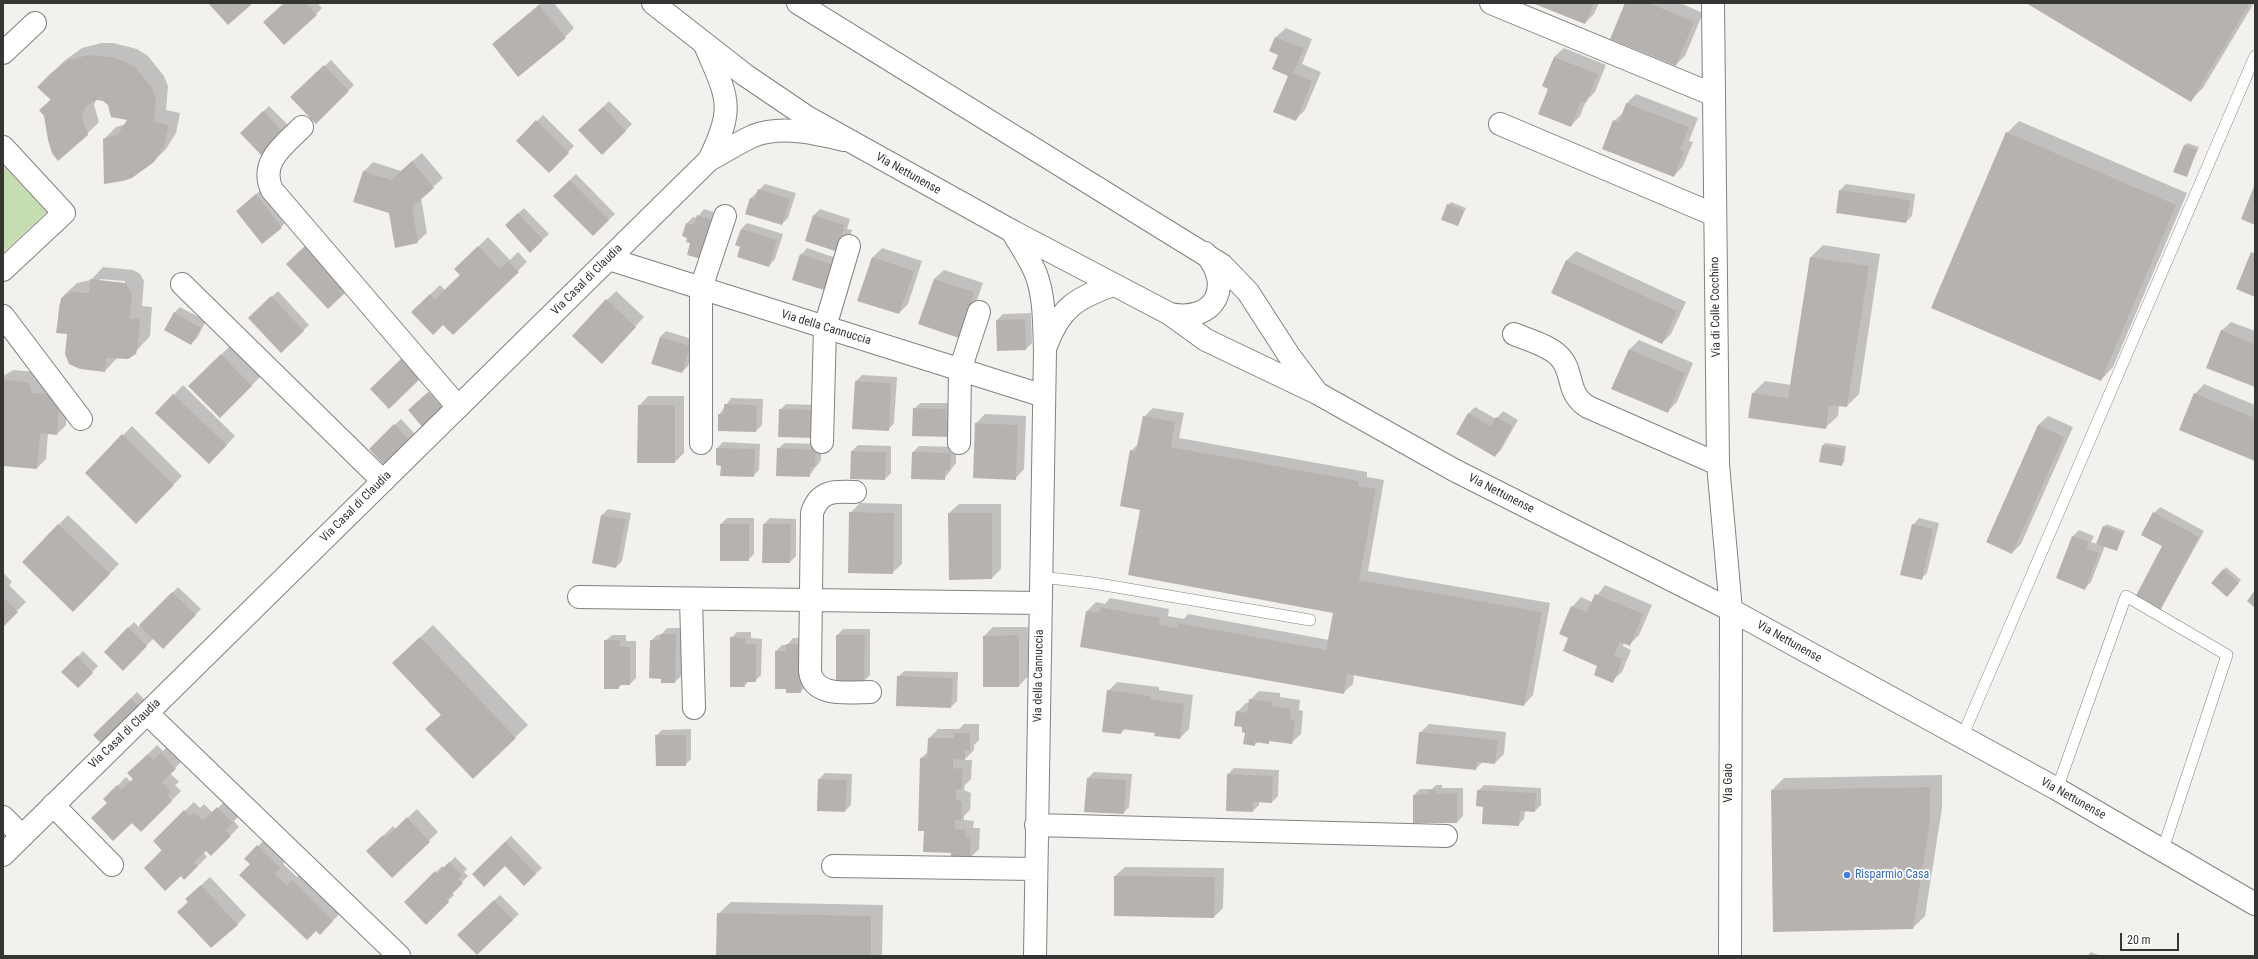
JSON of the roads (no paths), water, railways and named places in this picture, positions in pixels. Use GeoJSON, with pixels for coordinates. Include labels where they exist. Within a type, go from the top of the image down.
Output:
{"type":"FeatureCollection","features":[{"type":"Feature","properties":{"kind":"street","name":"Via Nettunense"},"geometry":{"type":"LineString","coordinates":[[798,3],[1205,253],[1231,272],[1248,292],[1290,357],[1317,393]]}},
{"type":"Feature","properties":{"kind":"street"},"geometry":{"type":"LineString","coordinates":[[1491,3],[1714,95]]}},
{"type":"Feature","properties":{"kind":"street","name":"Via di Colle Cocchino"},"geometry":{"type":"LineString","coordinates":[[1713,3],[1718,464],[1730,610]]}},
{"type":"Feature","properties":{"kind":"street","name":"Via Nettunense"},"geometry":{"type":"LineString","coordinates":[[656,5],[705,45],[782,102],[849,142],[1012,231],[1170,314],[1180,323],[1206,340],[1317,393],[1454,470],[1730,610],[2057,789],[2163,849],[2255,904]]}},
{"type":"Feature","properties":{"kind":"street"},"geometry":{"type":"LineString","coordinates":[[3,53],[35,23]]}},
{"type":"Feature","properties":{"kind":"street","name":"Via Casal di Claudia"},"geometry":{"type":"LineString","coordinates":[[705,45],[722,87],[726,104],[726,119],[723,132],[709,160]]}},
{"type":"Feature","properties":{"kind":"street"},"geometry":{"type":"LineString","coordinates":[[1500,124],[1715,215]]}},
{"type":"Feature","properties":{"kind":"street"},"geometry":{"type":"LineString","coordinates":[[302,127],[278,150],[270,162],[268,177],[272,190],[458,407]]}},
{"type":"Feature","properties":{"kind":"street","name":"Via Casal di Claudia"},"geometry":{"type":"LineString","coordinates":[[3,855],[709,160],[749,138],[768,132],[813,134],[849,142]]}},
{"type":"Feature","properties":{"kind":"street"},"geometry":{"type":"LineString","coordinates":[[3,147],[64,213],[3,270]]}},
{"type":"Feature","properties":{"kind":"street"},"geometry":{"type":"LineString","coordinates":[[701,443],[701,288],[725,216]]}},
{"type":"Feature","properties":{"kind":"street","name":"Via della Cannuccia"},"geometry":{"type":"LineString","coordinates":[[1012,231],[1034,268],[1039,282],[1045,351],[1034,956]]}},
{"type":"Feature","properties":{"kind":"street"},"geometry":{"type":"LineString","coordinates":[[822,442],[825,327],[849,246]]}},
{"type":"Feature","properties":{"kind":"street","name":"Via Nettunense"},"geometry":{"type":"LineString","coordinates":[[1170,314],[1187,316],[1197,315],[1212,305],[1218,287],[1218,279],[1214,267],[1205,253]]}},
{"type":"Feature","properties":{"kind":"street","name":"Via della Cannuccia"},"geometry":{"type":"LineString","coordinates":[[608,259],[1044,396]]}},
{"type":"Feature","properties":{"kind":"street"},"geometry":{"type":"LineString","coordinates":[[182,284],[383,481]]}},
{"type":"Feature","properties":{"kind":"street","name":"Via della Cannuccia"},"geometry":{"type":"LineString","coordinates":[[1045,351],[1050,335],[1065,310],[1083,296],[1113,285]]}},
{"type":"Feature","properties":{"kind":"street"},"geometry":{"type":"LineString","coordinates":[[959,443],[960,370],[979,312]]}},
{"type":"Feature","properties":{"kind":"street"},"geometry":{"type":"LineString","coordinates":[[3,316],[81,419]]}},
{"type":"Feature","properties":{"kind":"street"},"geometry":{"type":"LineString","coordinates":[[1514,334],[1550,349],[1559,356],[1565,364],[1576,397],[1588,407],[1718,464]]}},
{"type":"Feature","properties":{"kind":"street"},"geometry":{"type":"LineString","coordinates":[[856,492],[827,493],[819,499],[814,508],[812,520],[810,671],[812,681],[821,689],[828,691],[870,692]]}},
{"type":"Feature","properties":{"kind":"street"},"geometry":{"type":"LineString","coordinates":[[579,597],[1040,603]]}},
{"type":"Feature","properties":{"kind":"street"},"geometry":{"type":"LineString","coordinates":[[691,599],[694,708]]}},
{"type":"Feature","properties":{"kind":"street","name":"Via Gaio"},"geometry":{"type":"LineString","coordinates":[[1730,610],[1730,956]]}},
{"type":"Feature","properties":{"kind":"street"},"geometry":{"type":"LineString","coordinates":[[147,713],[399,956]]}},
{"type":"Feature","properties":{"kind":"street"},"geometry":{"type":"LineString","coordinates":[[53,805],[112,865]]}},
{"type":"Feature","properties":{"kind":"street"},"geometry":{"type":"LineString","coordinates":[[3,817],[22,836]]}},
{"type":"Feature","properties":{"kind":"street"},"geometry":{"type":"LineString","coordinates":[[1036,826],[1446,836]]}},
{"type":"Feature","properties":{"kind":"street"},"geometry":{"type":"LineString","coordinates":[[833,866],[1035,869]]}},
{"type":"Feature","properties":{"kind":"lane"},"geometry":{"type":"LineString","coordinates":[[1962,737],[2255,56]]}},
{"type":"Feature","properties":{"kind":"lane"},"geometry":{"type":"LineString","coordinates":[[1040,577],[1100,585],[1310,620]]}},
{"type":"Feature","properties":{"kind":"lane"},"geometry":{"type":"LineString","coordinates":[[2057,789],[2126,596],[2226,656],[2163,849]]}},
{"type":"Feature","properties":{"kind":"place","name":"Risparmio Casa"},"geometry":{"type":"Point","coordinates":[1847,875]}}]}
